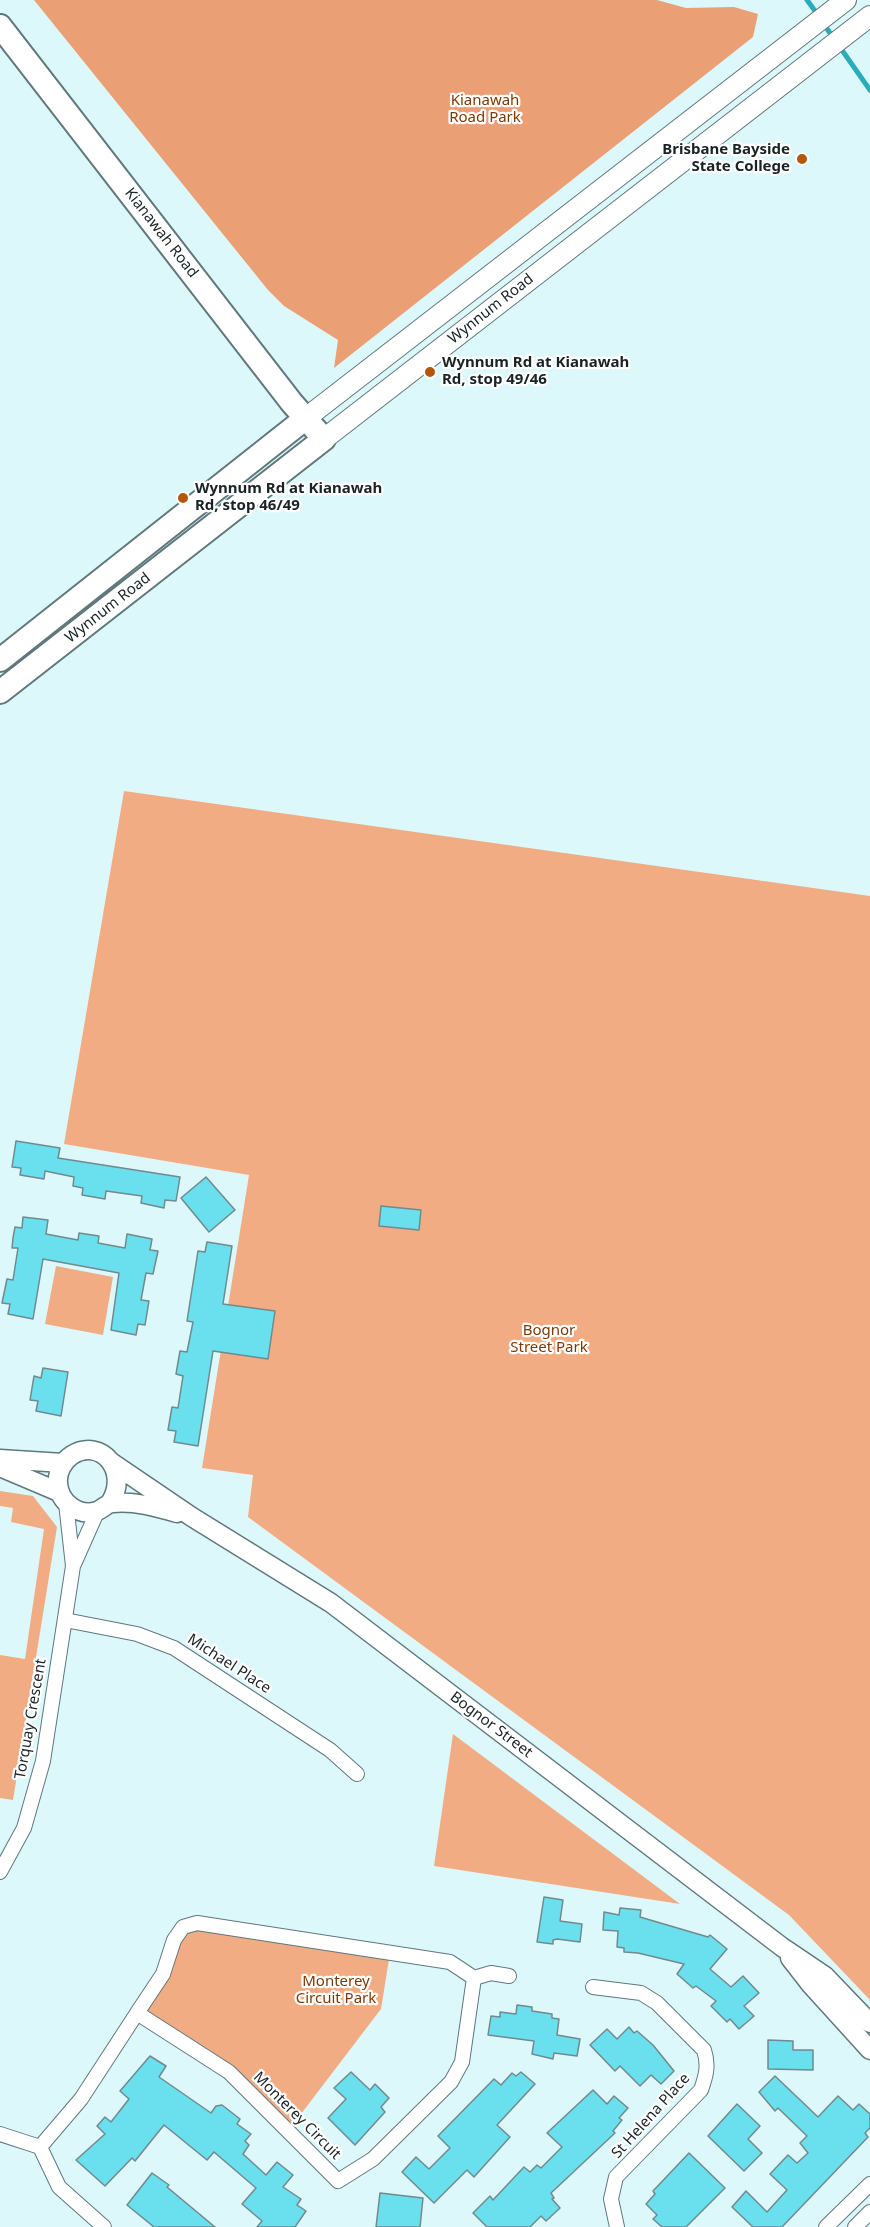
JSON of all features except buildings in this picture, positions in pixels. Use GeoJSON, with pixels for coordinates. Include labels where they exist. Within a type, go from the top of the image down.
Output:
{"type":"FeatureCollection","features":[{"type":"Feature","properties":{"kind":"main road","name":"Wynnum Road"},"geometry":{"type":"LineString","coordinates":[[0,660],[306,418],[843,2]]}},
{"type":"Feature","properties":{"kind":"main road","name":"Wynnum Road"},"geometry":{"type":"LineString","coordinates":[[0,692],[864,21]]}},
{"type":"Feature","properties":{"kind":"main road","name":"Kianawah Road"},"geometry":{"type":"LineString","coordinates":[[0,27],[324,439]]}},
{"type":"Feature","properties":{"kind":"street","name":"Bognor Street"},"geometry":{"type":"LineString","coordinates":[[0,1459],[63,1463],[73,1455],[84,1451],[98,1453],[192,1517],[331,1604],[782,1947],[825,1976],[870,2023]]}},
{"type":"Feature","properties":{"kind":"street"},"geometry":{"type":"LineString","coordinates":[[104,1506],[118,1486],[118,1476],[111,1462]]}},
{"type":"Feature","properties":{"kind":"street"},"geometry":{"type":"LineString","coordinates":[[63,1463],[58,1474],[63,1497]]}},
{"type":"Feature","properties":{"kind":"street","name":"Bognor Street"},"geometry":{"type":"LineString","coordinates":[[0,1467],[63,1497],[82,1511],[104,1506],[145,1504],[192,1517]]}},
{"type":"Feature","properties":{"kind":"street","name":"Torquay Crescent"},"geometry":{"type":"LineString","coordinates":[[0,1872],[24,1828],[43,1761],[73,1566],[63,1497]]}},
{"type":"Feature","properties":{"kind":"street","name":"Torquay Crescent"},"geometry":{"type":"LineString","coordinates":[[73,1566],[104,1506]]}},
{"type":"Feature","properties":{"kind":"street","name":"Michael Place"},"geometry":{"type":"LineString","coordinates":[[65,1620],[137,1634],[174,1648],[330,1750],[357,1774]]}},
{"type":"Feature","properties":{"kind":"street"},"geometry":{"type":"LineString","coordinates":[[40,2147],[81,2099],[163,1974],[174,1940],[183,1927],[197,1923],[450,1962],[474,1978],[491,1973],[509,1976]]}},
{"type":"Feature","properties":{"kind":"street","name":"Bognor Street"},"geometry":{"type":"LineString","coordinates":[[782,1947],[811,1985],[870,2050]]}},
{"type":"Feature","properties":{"kind":"street","name":"Monterey Circuit"},"geometry":{"type":"LineString","coordinates":[[137,2013],[229,2072],[338,2181],[373,2159],[451,2082],[462,2062],[474,1978]]}},
{"type":"Feature","properties":{"kind":"street","name":"St Helena Place"},"geometry":{"type":"LineString","coordinates":[[593,1987],[641,1993],[657,2003],[704,2050],[707,2060],[706,2076],[701,2090],[616,2177],[611,2199],[614,2226]]}},
{"type":"Feature","properties":{"kind":"street"},"geometry":{"type":"LineString","coordinates":[[0,2134],[40,2147],[59,2187],[104,2227]]}},
{"type":"Feature","properties":{"kind":"street"},"geometry":{"type":"LineString","coordinates":[[826,2227],[870,2184]]}},
{"type":"Feature","properties":{"kind":"street"},"geometry":{"type":"LineString","coordinates":[[855,2227],[870,2212]]}},
{"type":"Feature","properties":{"kind":"green space","name":"Kianawah Road Park"},"geometry":{"type":"Polygon","coordinates":[[[34,0],[657,0],[686,8],[734,7],[758,14],[753,37],[334,368],[338,340],[284,306],[268,290],[34,0]]]}},
{"type":"Feature","properties":{"kind":"green space","name":"Bognor Street Park"},"geometry":{"type":"Polygon","coordinates":[[[124,791],[870,896],[870,2000],[789,1915],[248,1517],[253,1475],[202,1468],[249,1175],[64,1144],[124,791]]]}},
{"type":"Feature","properties":{"kind":"green space"},"geometry":{"type":"Polygon","coordinates":[[[56,1266],[113,1277],[103,1335],[45,1324],[56,1266]]]}},
{"type":"Feature","properties":{"kind":"green space"},"geometry":{"type":"Polygon","coordinates":[[[0,1491],[33,1496],[57,1527],[13,1800],[0,1798],[0,1655],[25,1659],[44,1529],[11,1522],[13,1508],[0,1506],[0,1491]]]}},
{"type":"Feature","properties":{"kind":"green space"},"geometry":{"type":"Polygon","coordinates":[[[453,1734],[680,1904],[434,1866],[453,1734]]]}},
{"type":"Feature","properties":{"kind":"green space","name":"Monterey Circuit Park"},"geometry":{"type":"Polygon","coordinates":[[[183,1927],[390,1953],[381,2009],[288,2131],[229,2072],[137,2013],[183,1927]]]}},
{"type":"Feature","properties":{"kind":"waterway"},"geometry":{"type":"LineString","coordinates":[[807,0],[818,15]]}},
{"type":"Feature","properties":{"kind":"waterway"},"geometry":{"type":"LineString","coordinates":[[823,23],[870,90]]}},
{"type":"Feature","properties":{"kind":"place","name":"Brisbane Bayside State College"},"geometry":{"type":"Point","coordinates":[802,159]}},
{"type":"Feature","properties":{"kind":"place","name":"Wynnum Rd at Kianawah Rd, stop 49/46"},"geometry":{"type":"Point","coordinates":[430,372]}},
{"type":"Feature","properties":{"kind":"place","name":"Wynnum Rd at Kianawah Rd, stop 46/49"},"geometry":{"type":"Point","coordinates":[183,498]}}]}
